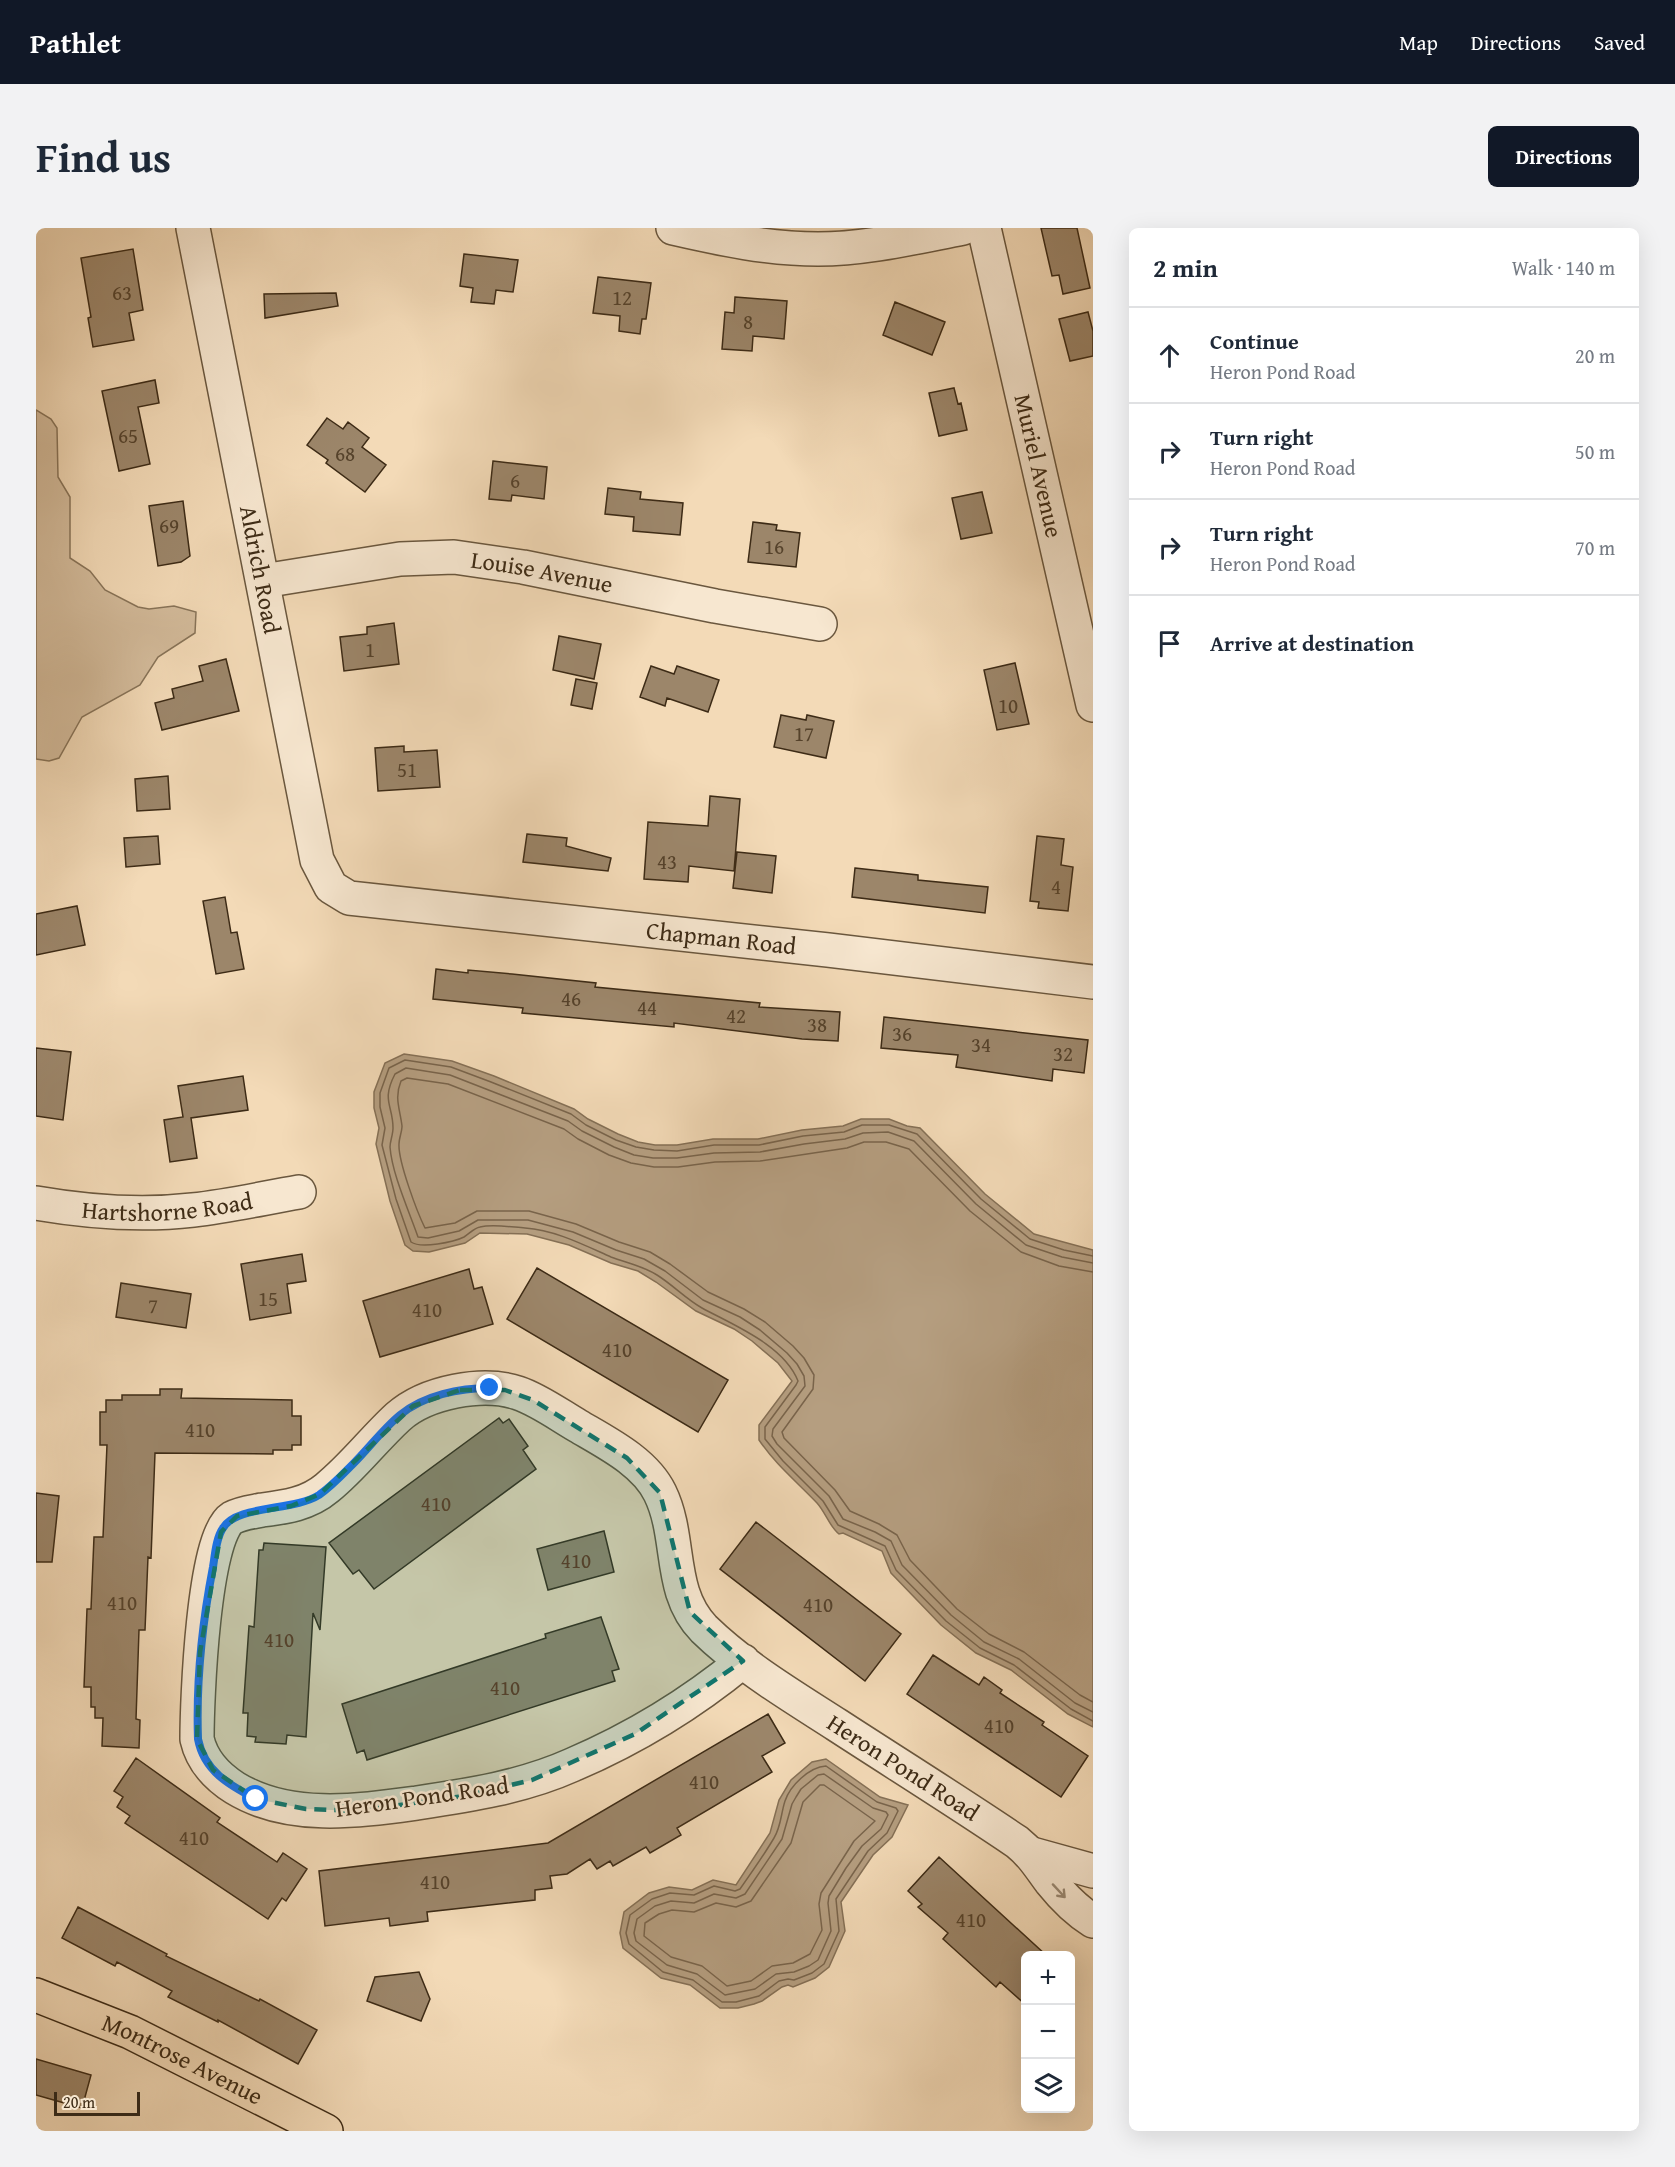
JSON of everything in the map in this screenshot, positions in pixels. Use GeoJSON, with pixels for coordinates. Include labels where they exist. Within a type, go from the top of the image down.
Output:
{"type":"FeatureCollection","features":[{"type":"Feature","properties":{"kind":"main road","name":"Montrose Avenue"},"geometry":{"type":"LineString","coordinates":[[36,1995],[130,2032],[326,2131]]}},
{"type":"Feature","properties":{"kind":"street","name":"Aldrich Road"},"geometry":{"type":"LineString","coordinates":[[193,228],[317,860],[331,887],[349,898]]}},
{"type":"Feature","properties":{"kind":"street"},"geometry":{"type":"LineString","coordinates":[[673,228],[736,242],[821,249],[899,241],[963,228]]}},
{"type":"Feature","properties":{"kind":"street","name":"Muriel Avenue"},"geometry":{"type":"LineString","coordinates":[[984,228],[1093,705]]}},
{"type":"Feature","properties":{"kind":"street","name":"Louise Avenue"},"geometry":{"type":"LineString","coordinates":[[263,581],[400,559],[454,557],[524,567],[703,604],[820,624]]}},
{"type":"Feature","properties":{"kind":"street","name":"Chapman Road"},"geometry":{"type":"LineString","coordinates":[[349,898],[828,950],[1093,982]]}},
{"type":"Feature","properties":{"kind":"street","name":"Hartshorne Road"},"geometry":{"type":"LineString","coordinates":[[36,1203],[86,1210],[157,1212],[193,1210],[299,1192]]}},
{"type":"Feature","properties":{"kind":"street","name":"Heron Pond Road"},"geometry":{"type":"LineString","coordinates":[[743,1661],[691,1700],[611,1747],[572,1766],[532,1780],[464,1796],[357,1810],[306,1809],[273,1804],[256,1799],[224,1781],[200,1752],[198,1739],[200,1652],[207,1599],[223,1527],[237,1516],[291,1506],[320,1494],[336,1481],[400,1415],[422,1402],[460,1390],[490,1388],[519,1393],[612,1446],[652,1480],[665,1506],[681,1592],[690,1612],[713,1637],[780,1688],[969,1809],[1032,1854],[1052,1883],[1093,1921]]}},
{"type":"Feature","properties":{"kind":"street","name":"Heron Pond Road"},"geometry":{"type":"LineString","coordinates":[[1032,1854],[1093,1871]]}},
{"type":"Feature","properties":{"kind":"highlighted area"},"geometry":{"type":"Polygon","coordinates":[[[460,1390],[505,1390],[533,1400],[627,1458],[660,1493],[690,1612],[743,1661],[635,1734],[532,1780],[464,1796],[357,1811],[306,1809],[256,1799],[213,1770],[197,1739],[200,1652],[221,1532],[237,1516],[291,1506],[320,1494],[413,1406],[460,1390]]]}},
{"type":"Feature","properties":{"kind":"shaded area"},"geometry":{"type":"Polygon","coordinates":[[[36,410],[51,419],[57,428],[58,477],[70,497],[70,558],[90,571],[105,590],[138,607],[149,609],[174,606],[196,612],[195,633],[158,657],[140,685],[82,717],[59,758],[49,761],[36,759],[36,410]]]}},
{"type":"Feature","properties":{"kind":"water"},"geometry":{"type":"Polygon","coordinates":[[[404,1054],[452,1061],[494,1076],[574,1109],[618,1134],[638,1142],[655,1145],[677,1145],[713,1139],[758,1139],[802,1130],[843,1126],[861,1119],[889,1119],[920,1128],[985,1194],[1034,1234],[1093,1250],[1093,1727],[1068,1714],[1011,1670],[976,1653],[941,1625],[891,1573],[882,1551],[836,1531],[817,1503],[779,1465],[759,1440],[759,1425],[792,1381],[778,1363],[752,1341],[734,1329],[696,1311],[638,1271],[611,1263],[569,1245],[527,1234],[480,1233],[465,1243],[429,1252],[413,1251],[405,1245],[390,1201],[376,1144],[379,1128],[374,1108],[374,1092],[385,1063],[404,1054]]]}},
{"type":"Feature","properties":{"kind":"water"},"geometry":{"type":"Polygon","coordinates":[[[826,1759],[880,1797],[908,1805],[892,1837],[873,1855],[841,1902],[845,1931],[829,1967],[815,1978],[793,1987],[788,1985],[782,1987],[762,2001],[738,2008],[720,2008],[690,1985],[661,1978],[623,1948],[620,1933],[624,1912],[649,1893],[669,1887],[692,1890],[713,1880],[736,1885],[770,1833],[779,1800],[791,1780],[812,1762],[826,1759]]]}},
{"type":"Feature","properties":{"kind":"building"},"geometry":{"type":"Polygon","coordinates":[[[1041,228],[1077,228],[1090,288],[1063,294],[1059,275],[1052,276],[1041,228]]]}},
{"type":"Feature","properties":{"kind":"building"},"geometry":{"type":"Polygon","coordinates":[[[133,249],[143,310],[129,313],[134,340],[93,347],[88,318],[91,317],[81,258],[133,249]]]}},
{"type":"Feature","properties":{"kind":"building"},"geometry":{"type":"Polygon","coordinates":[[[464,254],[518,260],[513,292],[496,290],[494,304],[471,302],[473,288],[460,286],[464,254]]]}},
{"type":"Feature","properties":{"kind":"building"},"geometry":{"type":"Polygon","coordinates":[[[598,277],[651,283],[646,319],[642,319],[640,334],[619,331],[620,316],[593,313],[598,277]]]}},
{"type":"Feature","properties":{"kind":"building"},"geometry":{"type":"Polygon","coordinates":[[[336,293],[338,306],[265,318],[264,294],[336,293]]]}},
{"type":"Feature","properties":{"kind":"building"},"geometry":{"type":"Polygon","coordinates":[[[735,297],[787,301],[784,339],[753,336],[752,351],[722,349],[725,312],[734,313],[735,297]]]}},
{"type":"Feature","properties":{"kind":"building"},"geometry":{"type":"Polygon","coordinates":[[[895,302],[945,322],[932,355],[883,335],[895,302]]]}},
{"type":"Feature","properties":{"kind":"building"},"geometry":{"type":"Polygon","coordinates":[[[1088,312],[1093,331],[1093,356],[1070,361],[1059,319],[1088,312]]]}},
{"type":"Feature","properties":{"kind":"building"},"geometry":{"type":"Polygon","coordinates":[[[155,380],[159,403],[138,407],[150,464],[119,471],[102,391],[155,380]]]}},
{"type":"Feature","properties":{"kind":"building"},"geometry":{"type":"Polygon","coordinates":[[[954,388],[958,404],[961,403],[967,430],[939,436],[929,393],[954,388]]]}},
{"type":"Feature","properties":{"kind":"building"},"geometry":{"type":"Polygon","coordinates":[[[327,418],[343,429],[348,422],[369,438],[362,447],[386,465],[365,492],[326,463],[328,460],[307,445],[327,418]]]}},
{"type":"Feature","properties":{"kind":"building"},"geometry":{"type":"Polygon","coordinates":[[[493,461],[547,467],[544,499],[512,495],[511,501],[489,499],[493,461]]]}},
{"type":"Feature","properties":{"kind":"building"},"geometry":{"type":"Polygon","coordinates":[[[608,488],[641,492],[640,499],[683,503],[680,535],[633,531],[634,517],[605,514],[608,488]]]}},
{"type":"Feature","properties":{"kind":"building"},"geometry":{"type":"Polygon","coordinates":[[[982,492],[992,533],[961,539],[952,498],[982,492]]]}},
{"type":"Feature","properties":{"kind":"building"},"geometry":{"type":"Polygon","coordinates":[[[183,501],[190,556],[181,562],[158,566],[149,506],[183,501]]]}},
{"type":"Feature","properties":{"kind":"building"},"geometry":{"type":"Polygon","coordinates":[[[753,522],[777,525],[776,530],[800,533],[796,567],[748,562],[753,522]]]}},
{"type":"Feature","properties":{"kind":"building"},"geometry":{"type":"Polygon","coordinates":[[[394,623],[399,664],[344,671],[340,637],[367,634],[367,627],[394,623]]]}},
{"type":"Feature","properties":{"kind":"building"},"geometry":{"type":"Polygon","coordinates":[[[559,636],[601,644],[594,679],[553,670],[559,636]]]}},
{"type":"Feature","properties":{"kind":"building"},"geometry":{"type":"Polygon","coordinates":[[[226,659],[239,711],[162,730],[155,703],[174,698],[172,689],[203,681],[199,666],[226,659]]]}},
{"type":"Feature","properties":{"kind":"building"},"geometry":{"type":"Polygon","coordinates":[[[1015,663],[1029,724],[997,730],[984,670],[1015,663]]]}},
{"type":"Feature","properties":{"kind":"building"},"geometry":{"type":"Polygon","coordinates":[[[651,666],[674,674],[677,666],[719,680],[708,712],[667,698],[665,706],[640,697],[651,666]]]}},
{"type":"Feature","properties":{"kind":"building"},"geometry":{"type":"Polygon","coordinates":[[[576,679],[597,683],[592,709],[571,705],[576,679]]]}},
{"type":"Feature","properties":{"kind":"building"},"geometry":{"type":"Polygon","coordinates":[[[781,715],[806,720],[807,715],[834,721],[826,758],[774,747],[781,715]]]}},
{"type":"Feature","properties":{"kind":"building"},"geometry":{"type":"Polygon","coordinates":[[[404,746],[404,752],[437,750],[440,787],[378,791],[375,748],[404,746]]]}},
{"type":"Feature","properties":{"kind":"building"},"geometry":{"type":"Polygon","coordinates":[[[168,776],[170,809],[137,811],[135,779],[168,776]]]}},
{"type":"Feature","properties":{"kind":"building"},"geometry":{"type":"Polygon","coordinates":[[[710,796],[740,799],[734,871],[689,866],[688,882],[644,879],[648,822],[708,826],[710,796]]]}},
{"type":"Feature","properties":{"kind":"building"},"geometry":{"type":"Polygon","coordinates":[[[527,834],[567,838],[566,846],[611,858],[608,871],[523,862],[527,834]]]}},
{"type":"Feature","properties":{"kind":"building"},"geometry":{"type":"Polygon","coordinates":[[[158,836],[160,864],[126,867],[124,838],[158,836]]]}},
{"type":"Feature","properties":{"kind":"building"},"geometry":{"type":"Polygon","coordinates":[[[1037,836],[1064,839],[1061,865],[1073,867],[1068,911],[1038,908],[1039,902],[1030,901],[1037,836]]]}},
{"type":"Feature","properties":{"kind":"building"},"geometry":{"type":"Polygon","coordinates":[[[737,852],[776,856],[772,893],[733,888],[737,852]]]}},
{"type":"Feature","properties":{"kind":"building"},"geometry":{"type":"Polygon","coordinates":[[[855,868],[918,875],[918,880],[988,887],[985,913],[852,897],[855,868]]]}},
{"type":"Feature","properties":{"kind":"building"},"geometry":{"type":"Polygon","coordinates":[[[225,897],[231,933],[237,932],[244,969],[216,974],[203,901],[225,897]]]}},
{"type":"Feature","properties":{"kind":"building"},"geometry":{"type":"Polygon","coordinates":[[[77,906],[85,945],[36,955],[36,914],[77,906]]]}},
{"type":"Feature","properties":{"kind":"building"},"geometry":{"type":"Polygon","coordinates":[[[436,969],[596,983],[595,987],[760,1003],[759,1007],[840,1012],[838,1041],[802,1039],[674,1023],[674,1027],[522,1013],[523,1008],[433,999],[436,969]]]}},
{"type":"Feature","properties":{"kind":"building"},"geometry":{"type":"Polygon","coordinates":[[[884,1017],[1088,1040],[1084,1073],[1053,1069],[1052,1081],[956,1067],[958,1055],[881,1048],[884,1017]]]}},
{"type":"Feature","properties":{"kind":"building"},"geometry":{"type":"Polygon","coordinates":[[[36,1048],[71,1052],[63,1120],[36,1116],[36,1048]]]}},
{"type":"Feature","properties":{"kind":"building"},"geometry":{"type":"Polygon","coordinates":[[[243,1076],[248,1110],[191,1118],[197,1158],[170,1162],[164,1120],[183,1117],[178,1086],[243,1076]]]}},
{"type":"Feature","properties":{"kind":"building"},"geometry":{"type":"Polygon","coordinates":[[[302,1254],[306,1281],[287,1284],[291,1313],[250,1320],[241,1264],[302,1254]]]}},
{"type":"Feature","properties":{"kind":"building"},"geometry":{"type":"Polygon","coordinates":[[[537,1268],[728,1380],[698,1432],[507,1319],[537,1268]]]}},
{"type":"Feature","properties":{"kind":"building"},"geometry":{"type":"Polygon","coordinates":[[[469,1269],[474,1289],[482,1287],[493,1324],[380,1357],[363,1301],[469,1269]]]}},
{"type":"Feature","properties":{"kind":"building"},"geometry":{"type":"Polygon","coordinates":[[[121,1283],[191,1294],[186,1328],[116,1317],[121,1283]]]}},
{"type":"Feature","properties":{"kind":"building"},"geometry":{"type":"Polygon","coordinates":[[[160,1389],[182,1389],[181,1398],[292,1400],[292,1416],[301,1416],[301,1445],[292,1445],[292,1450],[273,1450],[273,1454],[155,1453],[151,1558],[148,1557],[145,1630],[139,1630],[136,1719],[140,1720],[139,1748],[102,1746],[103,1718],[95,1718],[95,1707],[91,1707],[91,1687],[84,1687],[87,1609],[91,1609],[94,1537],[103,1537],[107,1445],[100,1445],[100,1412],[106,1412],[106,1400],[122,1400],[122,1395],[160,1395],[160,1389]]]}},
{"type":"Feature","properties":{"kind":"building"},"geometry":{"type":"Polygon","coordinates":[[[499,1418],[503,1423],[509,1419],[528,1446],[523,1450],[536,1469],[374,1589],[359,1570],[353,1574],[329,1543],[499,1418]]]}},
{"type":"Feature","properties":{"kind":"building"},"geometry":{"type":"Polygon","coordinates":[[[36,1493],[59,1496],[52,1562],[36,1562],[36,1493]]]}},
{"type":"Feature","properties":{"kind":"building"},"geometry":{"type":"Polygon","coordinates":[[[756,1522],[901,1634],[865,1681],[720,1569],[756,1522]]]}},
{"type":"Feature","properties":{"kind":"building"},"geometry":{"type":"Polygon","coordinates":[[[604,1531],[614,1572],[548,1590],[537,1549],[604,1531]]]}},
{"type":"Feature","properties":{"kind":"building"},"geometry":{"type":"Polygon","coordinates":[[[264,1543],[326,1547],[320,1630],[313,1613],[306,1737],[287,1735],[286,1744],[255,1742],[256,1737],[247,1736],[248,1713],[243,1713],[249,1626],[254,1627],[259,1550],[263,1550],[264,1543]]]}},
{"type":"Feature","properties":{"kind":"building"},"geometry":{"type":"Polygon","coordinates":[[[601,1617],[619,1669],[612,1671],[615,1681],[367,1760],[364,1750],[357,1753],[342,1704],[546,1638],[545,1634],[601,1617]]]}},
{"type":"Feature","properties":{"kind":"building"},"geometry":{"type":"Polygon","coordinates":[[[933,1655],[979,1685],[984,1677],[1002,1690],[1000,1693],[1044,1722],[1042,1725],[1088,1756],[1061,1797],[907,1694],[933,1655]]]}},
{"type":"Feature","properties":{"kind":"building"},"geometry":{"type":"Polygon","coordinates":[[[768,1714],[785,1743],[762,1756],[772,1772],[677,1828],[681,1835],[650,1853],[646,1847],[613,1866],[610,1861],[597,1869],[590,1859],[567,1874],[550,1876],[552,1888],[535,1890],[535,1900],[427,1912],[428,1921],[390,1926],[389,1918],[325,1926],[319,1871],[548,1843],[768,1714]]]}},
{"type":"Feature","properties":{"kind":"building"},"geometry":{"type":"Polygon","coordinates":[[[136,1758],[220,1818],[217,1822],[277,1862],[283,1853],[307,1869],[286,1901],[282,1898],[268,1919],[125,1823],[130,1816],[117,1807],[123,1797],[114,1791],[136,1758]]]}},
{"type":"Feature","properties":{"kind":"building"},"geometry":{"type":"Polygon","coordinates":[[[939,1857],[1042,1951],[1021,1951],[1021,2001],[1000,1982],[996,1987],[943,1939],[948,1933],[918,1907],[922,1904],[908,1891],[939,1857]]]}},
{"type":"Feature","properties":{"kind":"building"},"geometry":{"type":"Polygon","coordinates":[[[78,1907],[167,1954],[166,1956],[259,2001],[260,1999],[317,2030],[298,2064],[218,2020],[218,2022],[168,1997],[172,1991],[117,1962],[115,1966],[62,1938],[78,1907]]]}},
{"type":"Feature","properties":{"kind":"building"},"geometry":{"type":"Polygon","coordinates":[[[419,1972],[430,1999],[421,2021],[367,2001],[375,1977],[419,1972]]]}},
{"type":"Feature","properties":{"kind":"building"},"geometry":{"type":"Polygon","coordinates":[[[36,2059],[91,2075],[82,2108],[36,2095],[36,2059]]]}},
{"type":"Feature","properties":{"kind":"route"},"geometry":{"type":"LineString","coordinates":[[256,1799],[224,1781],[213,1770],[200,1752],[198,1739],[200,1652],[207,1599],[223,1527],[237,1516],[291,1506],[320,1494],[368,1450],[400,1415],[413,1406],[460,1390],[490,1388]]}}]}
